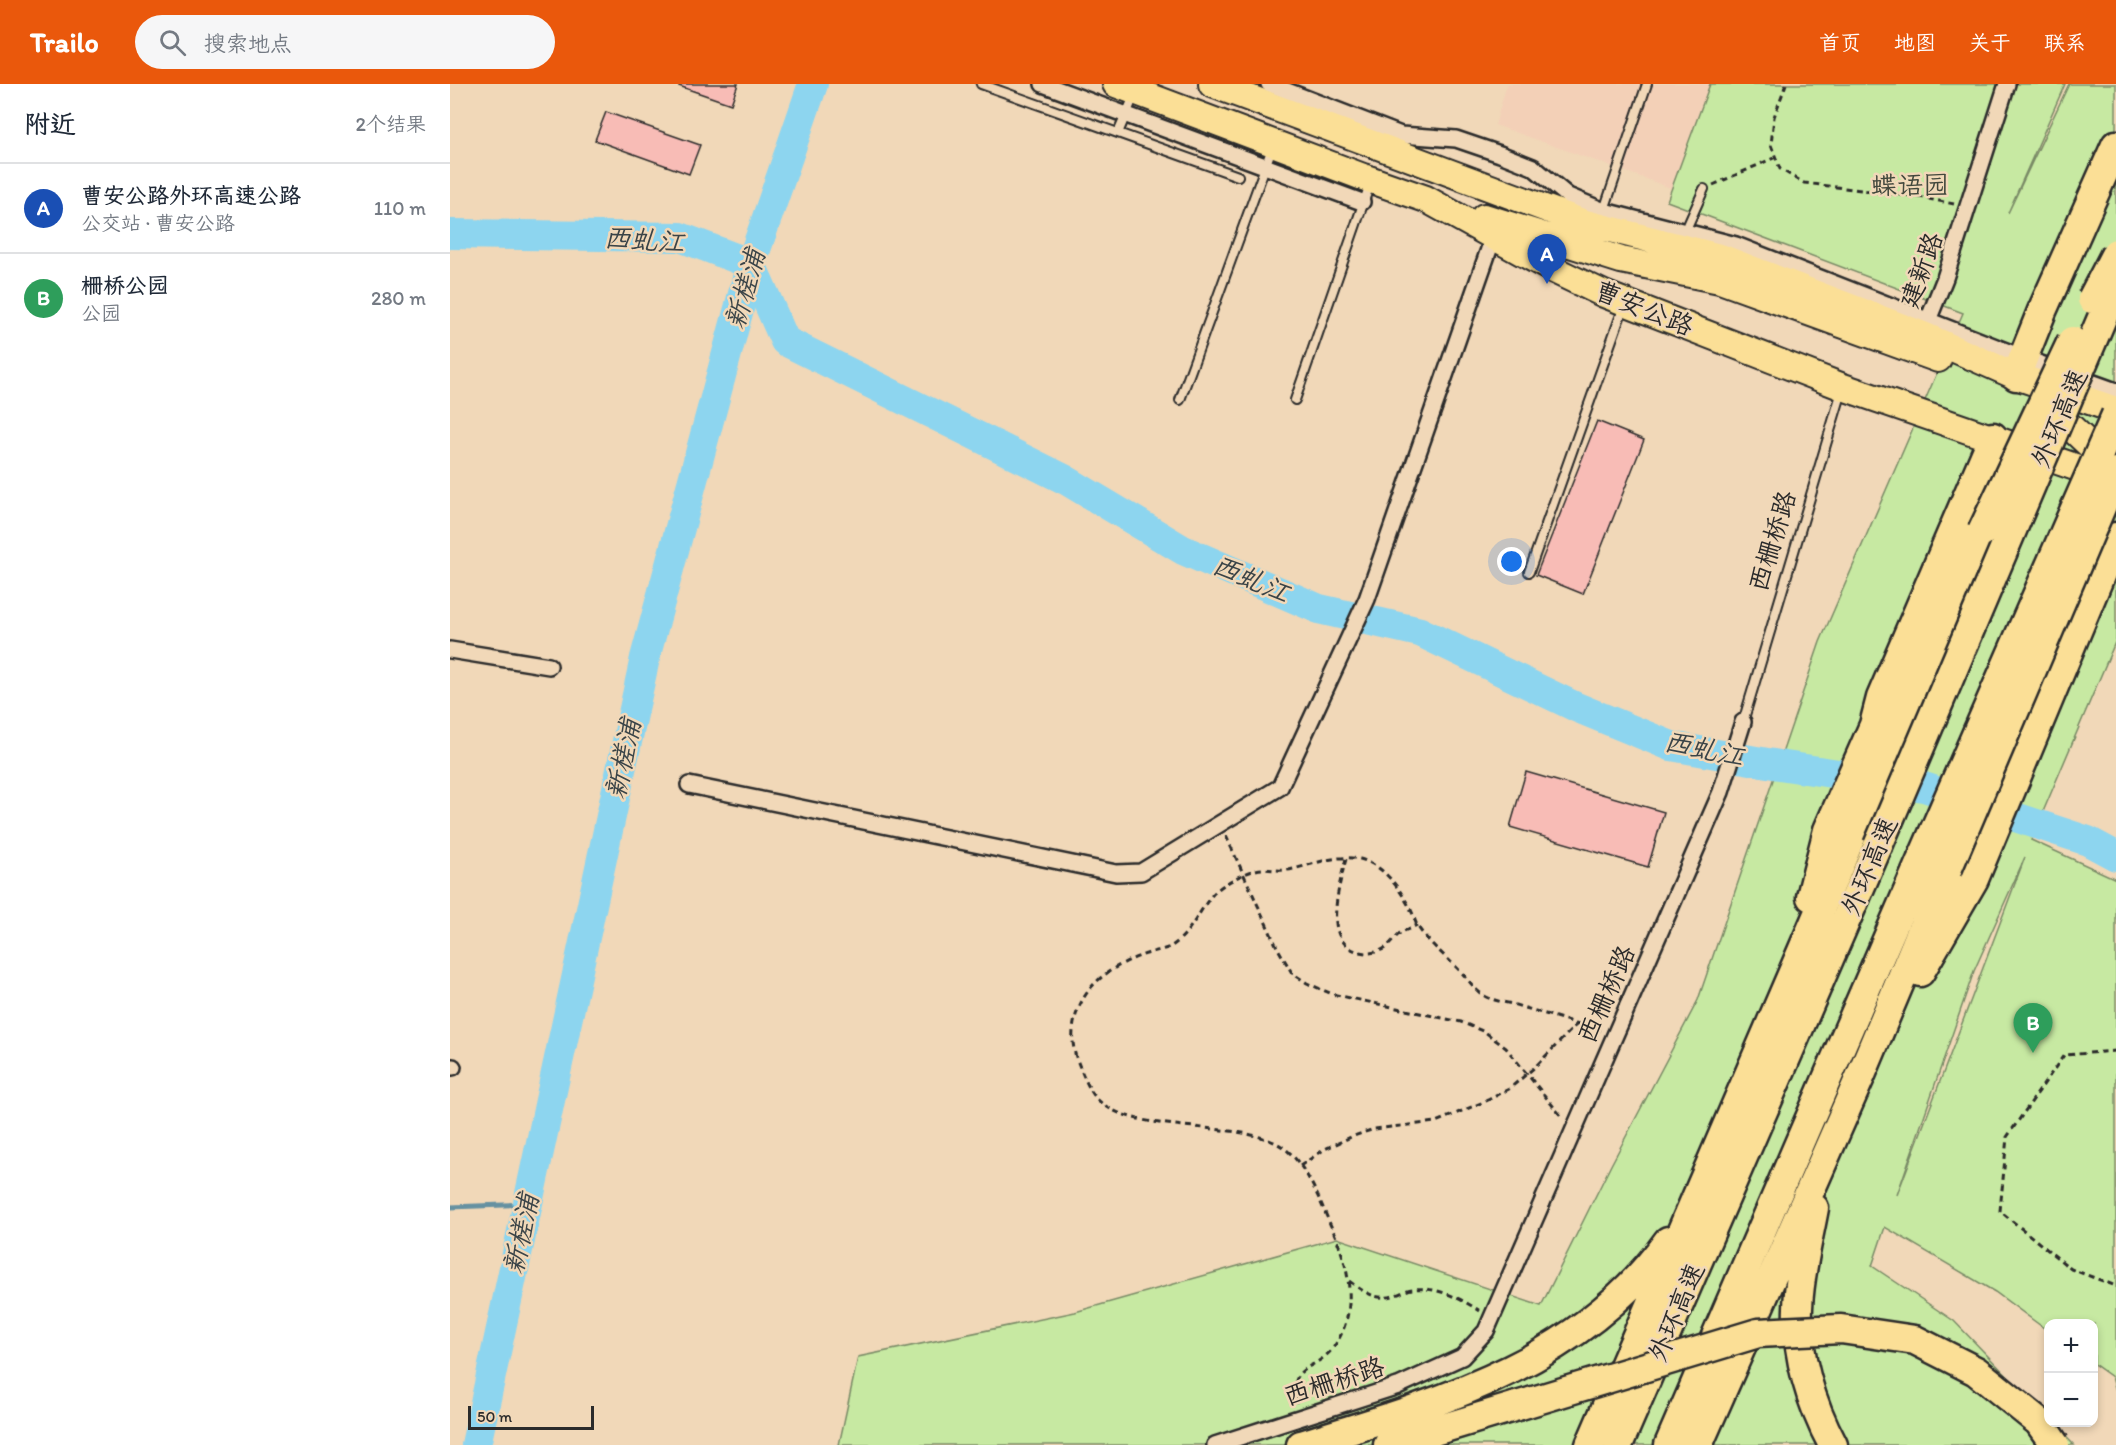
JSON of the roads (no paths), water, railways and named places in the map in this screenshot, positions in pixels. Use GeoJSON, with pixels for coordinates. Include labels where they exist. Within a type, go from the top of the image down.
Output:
{"type":"FeatureCollection","features":[{"type":"Feature","properties":{"kind":"highway"},"geometry":{"type":"LineString","coordinates":[[1212,84],[1294,97],[1582,222],[1601,218],[1682,239],[1720,258],[1926,327],[2025,376],[2092,417],[2116,423]]}},
{"type":"Feature","properties":{"kind":"highway","name":"曹安公路"},"geometry":{"type":"LineString","coordinates":[[1126,88],[1269,155],[1367,191],[1426,199],[1554,270],[1625,302],[1843,387],[2116,481]]}},
{"type":"Feature","properties":{"kind":"highway"},"geometry":{"type":"LineString","coordinates":[[2025,376],[2042,311],[2116,145]]}},
{"type":"Feature","properties":{"kind":"highway"},"geometry":{"type":"LineString","coordinates":[[1426,199],[1621,260],[1720,280],[2025,376],[2116,410]]}},
{"type":"Feature","properties":{"kind":"highway"},"geometry":{"type":"LineString","coordinates":[[1590,1445],[1853,838],[1982,532],[2116,253]]}},
{"type":"Feature","properties":{"kind":"highway","name":"外环高速"},"geometry":{"type":"LineString","coordinates":[[1618,1445],[1853,838],[2116,285]]}},
{"type":"Feature","properties":{"kind":"highway"},"geometry":{"type":"LineString","coordinates":[[2025,376],[2111,463]]}},
{"type":"Feature","properties":{"kind":"highway","name":"外环高速"},"geometry":{"type":"LineString","coordinates":[[1669,1445],[1934,865],[2116,415]]}},
{"type":"Feature","properties":{"kind":"highway"},"geometry":{"type":"LineString","coordinates":[[1853,838],[1881,698],[1993,437],[2033,434],[2111,463]]}},
{"type":"Feature","properties":{"kind":"highway"},"geometry":{"type":"LineString","coordinates":[[1698,1445],[1861,1075],[1934,865],[2111,463]]}},
{"type":"Feature","properties":{"kind":"highway"},"geometry":{"type":"LineString","coordinates":[[1861,1075],[1974,879],[2116,537]]}},
{"type":"Feature","properties":{"kind":"highway"},"geometry":{"type":"LineString","coordinates":[[1821,1165],[1798,1309],[1801,1357],[1814,1400],[1833,1445]]}},
{"type":"Feature","properties":{"kind":"highway"},"geometry":{"type":"LineString","coordinates":[[1300,1431],[1406,1412],[1465,1391],[1534,1359],[1593,1319],[1616,1300],[1662,1249],[1694,1205]]}},
{"type":"Feature","properties":{"kind":"highway"},"geometry":{"type":"LineString","coordinates":[[1388,1445],[1758,1333],[1841,1329],[1916,1340],[1976,1371],[2039,1422],[2055,1445]]}},
{"type":"Feature","properties":{"kind":"street"},"geometry":{"type":"LineString","coordinates":[[1043,84],[1126,115],[1269,155]]}},
{"type":"Feature","properties":{"kind":"street"},"geometry":{"type":"LineString","coordinates":[[1269,84],[1294,97],[1401,135],[1456,139],[1533,167],[1568,196],[1601,218]]}},
{"type":"Feature","properties":{"kind":"street","name":"建新路"},"geometry":{"type":"LineString","coordinates":[[1926,327],[1945,278],[2007,84]]}},
{"type":"Feature","properties":{"kind":"street"},"geometry":{"type":"LineString","coordinates":[[689,784],[1116,873],[1141,872],[1280,787],[1367,599],[1494,235]]}},
{"type":"Feature","properties":{"kind":"street"},"geometry":{"type":"LineString","coordinates":[[2025,376],[2116,392]]}},
{"type":"Feature","properties":{"kind":"street"},"geometry":{"type":"LineString","coordinates":[[450,650],[549,666]]}},
{"type":"Feature","properties":{"kind":"street","name":"西栅桥路"},"geometry":{"type":"LineString","coordinates":[[1215,1445],[1300,1431],[1462,1357],[1486,1331],[1721,792],[1743,722]]}},
{"type":"Feature","properties":{"kind":"lane"},"geometry":{"type":"LineString","coordinates":[[981,84],[1238,176]]}},
{"type":"Feature","properties":{"kind":"lane"},"geometry":{"type":"LineString","coordinates":[[1601,218],[1647,84]]}},
{"type":"Feature","properties":{"kind":"lane"},"geometry":{"type":"LineString","coordinates":[[1118,133],[1126,115],[1126,88]]}},
{"type":"Feature","properties":{"kind":"lane"},"geometry":{"type":"LineString","coordinates":[[1180,400],[1269,155]]}},
{"type":"Feature","properties":{"kind":"lane"},"geometry":{"type":"LineString","coordinates":[[1682,239],[1704,189]]}},
{"type":"Feature","properties":{"kind":"lane"},"geometry":{"type":"LineString","coordinates":[[1295,400],[1367,191]]}},
{"type":"Feature","properties":{"kind":"lane"},"geometry":{"type":"LineString","coordinates":[[1530,572],[1625,302]]}},
{"type":"Feature","properties":{"kind":"lane","name":"西栅桥路"},"geometry":{"type":"LineString","coordinates":[[1743,722],[1843,387]]}},
{"type":"Feature","properties":{"kind":"waterway","name":"新槎浦"},"geometry":{"type":"LineString","coordinates":[[476,1445],[645,658],[751,264],[813,84]]}},
{"type":"Feature","properties":{"kind":"waterway","name":"西虬江"},"geometry":{"type":"LineString","coordinates":[[450,234],[680,237],[751,264],[785,341],[1066,480],[1183,550],[1319,609],[1420,632],[1576,707],[1671,746],[1924,787],[2088,841],[2116,856]]}},
{"type":"Feature","properties":{"kind":"waterway"},"geometry":{"type":"LineString","coordinates":[[450,1207],[529,1204]]}},
{"type":"Feature","properties":{"kind":"place","name":"曹安公路外环高速公路"},"geometry":{"type":"Point","coordinates":[1547,284]}},
{"type":"Feature","properties":{"kind":"place","name":"栅桥公园"},"geometry":{"type":"Point","coordinates":[2033,1053]}},
{"type":"Feature","properties":{"kind":"park label","name":"蝶语园"},"geometry":{"type":"Point","coordinates":[1910,185]}}]}
